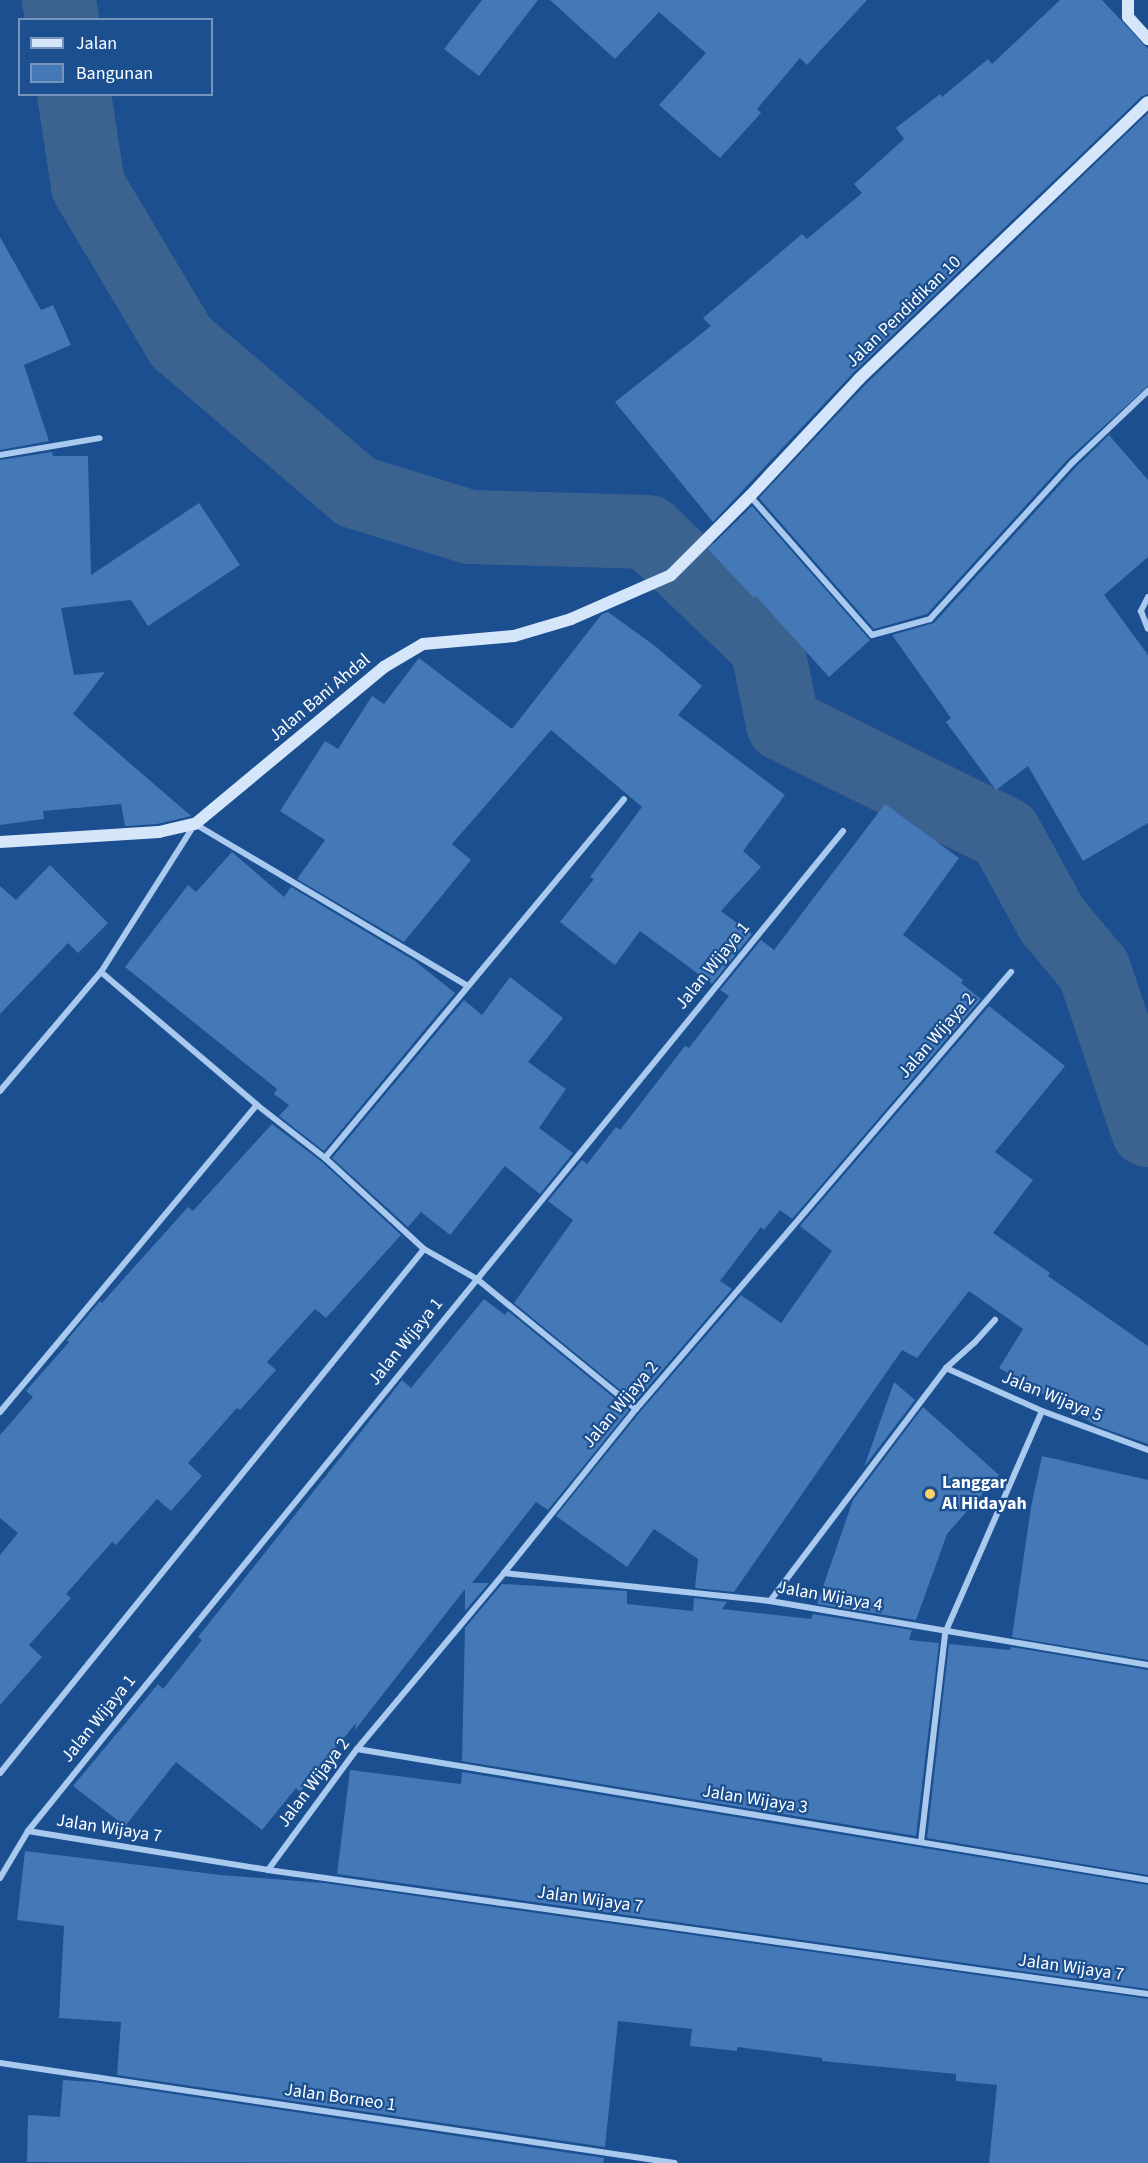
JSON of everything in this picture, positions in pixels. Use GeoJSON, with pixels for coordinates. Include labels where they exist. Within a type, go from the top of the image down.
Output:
{"type":"FeatureCollection","features":[{"type":"Feature","properties":{"kind":"street"},"geometry":{"type":"LineString","coordinates":[[1128,0],[1128,17],[1148,39]]}},
{"type":"Feature","properties":{"kind":"street","name":"Jalan Pendidikan 10"},"geometry":{"type":"LineString","coordinates":[[670,574],[750,496],[859,380],[1148,102]]}},
{"type":"Feature","properties":{"kind":"street"},"geometry":{"type":"LineString","coordinates":[[750,496],[872,635],[930,620],[1072,463],[1148,391]]}},
{"type":"Feature","properties":{"kind":"street"},"geometry":{"type":"LineString","coordinates":[[0,455],[100,438]]}},
{"type":"Feature","properties":{"kind":"street","name":"Jalan Bani Ahdal"},"geometry":{"type":"LineString","coordinates":[[0,842],[159,832],[195,824],[384,667],[423,644],[514,636],[571,619],[670,574]]}},
{"type":"Feature","properties":{"kind":"street"},"geometry":{"type":"LineString","coordinates":[[1148,597],[1141,611],[1148,629]]}},
{"type":"Feature","properties":{"kind":"street"},"geometry":{"type":"LineString","coordinates":[[325,1158],[624,799]]}},
{"type":"Feature","properties":{"kind":"street"},"geometry":{"type":"LineString","coordinates":[[0,1091],[101,972],[195,824],[468,986]]}},
{"type":"Feature","properties":{"kind":"street","name":"Jalan Wijaya 1"},"geometry":{"type":"LineString","coordinates":[[0,1878],[28,1832],[843,831]]}},
{"type":"Feature","properties":{"kind":"street"},"geometry":{"type":"LineString","coordinates":[[101,972],[257,1106],[325,1158],[424,1249],[477,1279],[636,1409]]}},
{"type":"Feature","properties":{"kind":"street","name":"Jalan Wijaya 2"},"geometry":{"type":"LineString","coordinates":[[268,1870],[357,1749],[504,1574],[636,1409],[1011,972]]}},
{"type":"Feature","properties":{"kind":"street"},"geometry":{"type":"LineString","coordinates":[[0,1412],[257,1106]]}},
{"type":"Feature","properties":{"kind":"street"},"geometry":{"type":"LineString","coordinates":[[0,1773],[424,1249]]}},
{"type":"Feature","properties":{"kind":"street"},"geometry":{"type":"LineString","coordinates":[[770,1601],[946,1368],[995,1320]]}},
{"type":"Feature","properties":{"kind":"street","name":"Jalan Wijaya 5"},"geometry":{"type":"LineString","coordinates":[[946,1368],[1042,1411],[1148,1450]]}},
{"type":"Feature","properties":{"kind":"street"},"geometry":{"type":"LineString","coordinates":[[921,1842],[945,1633],[1042,1411]]}},
{"type":"Feature","properties":{"kind":"street","name":"Jalan Wijaya 4"},"geometry":{"type":"LineString","coordinates":[[504,1574],[770,1601],[945,1633],[1148,1665]]}},
{"type":"Feature","properties":{"kind":"street","name":"Jalan Wijaya 3"},"geometry":{"type":"LineString","coordinates":[[357,1749],[1148,1880]]}},
{"type":"Feature","properties":{"kind":"street","name":"Jalan Wijaya 7"},"geometry":{"type":"LineString","coordinates":[[28,1832],[268,1870],[1148,1994]]}},
{"type":"Feature","properties":{"kind":"street","name":"Jalan Borneo 1"},"geometry":{"type":"LineString","coordinates":[[0,2063],[675,2163]]}},
{"type":"Feature","properties":{"kind":"building"},"geometry":{"type":"Polygon","coordinates":[[[482,0],[538,0],[479,76],[444,49],[482,0]]]}},
{"type":"Feature","properties":{"kind":"building"},"geometry":{"type":"Polygon","coordinates":[[[550,0],[867,0],[807,65],[800,58],[757,109],[761,113],[720,158],[659,105],[706,53],[659,12],[615,59],[550,0]]]}},
{"type":"Feature","properties":{"kind":"building"},"geometry":{"type":"Polygon","coordinates":[[[1060,0],[1102,0],[1148,49],[1148,94],[1142,96],[853,373],[713,522],[615,402],[711,326],[703,318],[802,234],[807,239],[862,193],[854,184],[904,139],[896,128],[940,94],[942,97],[988,59],[992,64],[1060,0]]]}},
{"type":"Feature","properties":{"kind":"building"},"geometry":{"type":"Polygon","coordinates":[[[1148,113],[1148,386],[1068,459],[927,614],[874,629],[759,498],[865,385],[1148,113]]]}},
{"type":"Feature","properties":{"kind":"building"},"geometry":{"type":"Polygon","coordinates":[[[0,237],[41,310],[53,305],[71,345],[24,365],[49,441],[0,450],[0,237]]]}},
{"type":"Feature","properties":{"kind":"building"},"geometry":{"type":"Polygon","coordinates":[[[1109,435],[1148,480],[1148,557],[1104,595],[1148,655],[1148,823],[1083,861],[1028,766],[996,790],[946,722],[951,718],[892,635],[934,623],[1076,467],[1109,435]]]}},
{"type":"Feature","properties":{"kind":"building"},"geometry":{"type":"Polygon","coordinates":[[[52,452],[53,456],[88,456],[91,575],[199,503],[240,565],[148,626],[131,600],[61,608],[74,675],[105,672],[73,714],[191,816],[157,824],[125,826],[121,804],[43,811],[44,819],[0,825],[0,460],[52,452]]]}},
{"type":"Feature","properties":{"kind":"building"},"geometry":{"type":"Polygon","coordinates":[[[752,506],[870,640],[829,677],[756,596],[754,598],[708,549],[752,506]]]}},
{"type":"Feature","properties":{"kind":"building"},"geometry":{"type":"Polygon","coordinates":[[[608,612],[655,646],[702,686],[678,715],[785,795],[743,851],[761,867],[721,911],[752,934],[712,984],[640,931],[615,965],[560,922],[594,879],[590,877],[642,807],[551,730],[452,844],[471,860],[404,942],[297,879],[325,840],[280,811],[325,741],[338,749],[372,696],[384,704],[419,658],[512,729],[602,614],[608,612]]]}},
{"type":"Feature","properties":{"kind":"building"},"geometry":{"type":"Polygon","coordinates":[[[885,804],[959,858],[903,935],[963,980],[961,983],[981,999],[792,1219],[780,1210],[764,1230],[761,1227],[720,1281],[732,1289],[635,1402],[514,1303],[573,1220],[548,1201],[582,1160],[587,1164],[616,1127],[620,1130],[685,1046],[689,1048],[729,996],[720,990],[761,940],[774,950],[885,804]]]}},
{"type":"Feature","properties":{"kind":"building"},"geometry":{"type":"Polygon","coordinates":[[[232,852],[284,897],[291,887],[415,961],[455,993],[324,1151],[279,1116],[289,1105],[274,1094],[277,1089],[125,967],[188,885],[196,892],[232,852]]]}},
{"type":"Feature","properties":{"kind":"building"},"geometry":{"type":"Polygon","coordinates":[[[50,865],[108,923],[78,953],[68,943],[0,1014],[0,886],[16,900],[50,865]]]}},
{"type":"Feature","properties":{"kind":"building"},"geometry":{"type":"Polygon","coordinates":[[[510,977],[563,1018],[528,1062],[566,1089],[539,1128],[573,1153],[540,1194],[505,1166],[450,1235],[421,1212],[408,1227],[332,1158],[464,1000],[482,1015],[510,977]]]}},
{"type":"Feature","properties":{"kind":"building"},"geometry":{"type":"Polygon","coordinates":[[[989,1006],[1065,1066],[995,1152],[1033,1180],[993,1233],[1050,1273],[1048,1276],[1148,1346],[1148,1444],[1097,1426],[999,1368],[1023,1329],[969,1291],[917,1358],[902,1350],[734,1592],[695,1588],[698,1559],[654,1529],[627,1567],[556,1516],[640,1412],[741,1295],[781,1323],[832,1251],[800,1226],[989,1006]]]}},
{"type":"Feature","properties":{"kind":"building"},"geometry":{"type":"Polygon","coordinates":[[[272,1124],[322,1162],[401,1235],[326,1318],[315,1309],[267,1362],[276,1370],[240,1410],[237,1408],[188,1463],[202,1476],[171,1511],[157,1499],[116,1545],[112,1542],[66,1594],[71,1598],[29,1645],[42,1657],[0,1705],[0,1555],[18,1533],[0,1518],[0,1435],[33,1397],[26,1391],[69,1342],[67,1340],[100,1301],[102,1303],[188,1207],[193,1211],[272,1124]]]}},
{"type":"Feature","properties":{"kind":"building"},"geometry":{"type":"Polygon","coordinates":[[[484,1299],[505,1315],[508,1311],[629,1410],[548,1510],[536,1502],[472,1583],[489,1583],[465,1611],[465,1589],[355,1730],[356,1723],[300,1792],[296,1788],[262,1830],[176,1762],[125,1826],[73,1786],[158,1684],[163,1689],[202,1640],[198,1637],[402,1380],[411,1388],[484,1299]]]}},
{"type":"Feature","properties":{"kind":"building"},"geometry":{"type":"Polygon","coordinates":[[[894,1382],[915,1400],[864,1467],[894,1382]]]}},
{"type":"Feature","properties":{"kind":"building"},"geometry":{"type":"Polygon","coordinates":[[[923,1407],[999,1475],[947,1534],[916,1620],[817,1604],[853,1500],[923,1407]]]}},
{"type":"Feature","properties":{"kind":"building"},"geometry":{"type":"Polygon","coordinates":[[[1042,1456],[1148,1480],[1148,1660],[1012,1637],[1031,1507],[1042,1456]]]}},
{"type":"Feature","properties":{"kind":"building"},"geometry":{"type":"Polygon","coordinates":[[[502,1584],[627,1591],[627,1604],[693,1611],[694,1598],[727,1602],[722,1609],[811,1619],[813,1614],[912,1630],[909,1640],[939,1643],[916,1836],[462,1761],[465,1628],[502,1584]]]}},
{"type":"Feature","properties":{"kind":"building"},"geometry":{"type":"Polygon","coordinates":[[[949,1644],[1010,1650],[1011,1647],[1148,1670],[1148,1875],[927,1838],[949,1644]]]}},
{"type":"Feature","properties":{"kind":"building"},"geometry":{"type":"Polygon","coordinates":[[[350,1770],[461,1784],[462,1772],[1148,1885],[1148,1989],[337,1874],[350,1770]]]}},
{"type":"Feature","properties":{"kind":"building"},"geometry":{"type":"Polygon","coordinates":[[[25,1851],[221,1875],[324,1883],[1148,1999],[1148,2163],[989,2163],[997,2085],[956,2081],[956,2074],[822,2061],[822,2058],[737,2047],[737,2051],[690,2046],[692,2029],[618,2021],[605,2147],[117,2075],[121,2022],[59,2018],[64,1926],[17,1920],[25,1851]]]}},
{"type":"Feature","properties":{"kind":"building"},"geometry":{"type":"Polygon","coordinates":[[[63,2080],[93,2082],[604,2158],[603,2163],[27,2162],[28,2115],[60,2117],[63,2080]]]}},
{"type":"Feature","properties":{"kind":"waterway"},"geometry":{"type":"LineString","coordinates":[[59,0],[62,18]]}},
{"type":"Feature","properties":{"kind":"waterway"},"geometry":{"type":"LineString","coordinates":[[74,96],[88,186],[181,342],[356,492],[470,527],[648,532],[767,646],[783,724],[1005,834],[1052,920],[1094,970],[1148,1130]]}},
{"type":"Feature","properties":{"kind":"place","name":"Langgar Al Hidayah"},"geometry":{"type":"Point","coordinates":[930,1494]}}]}
